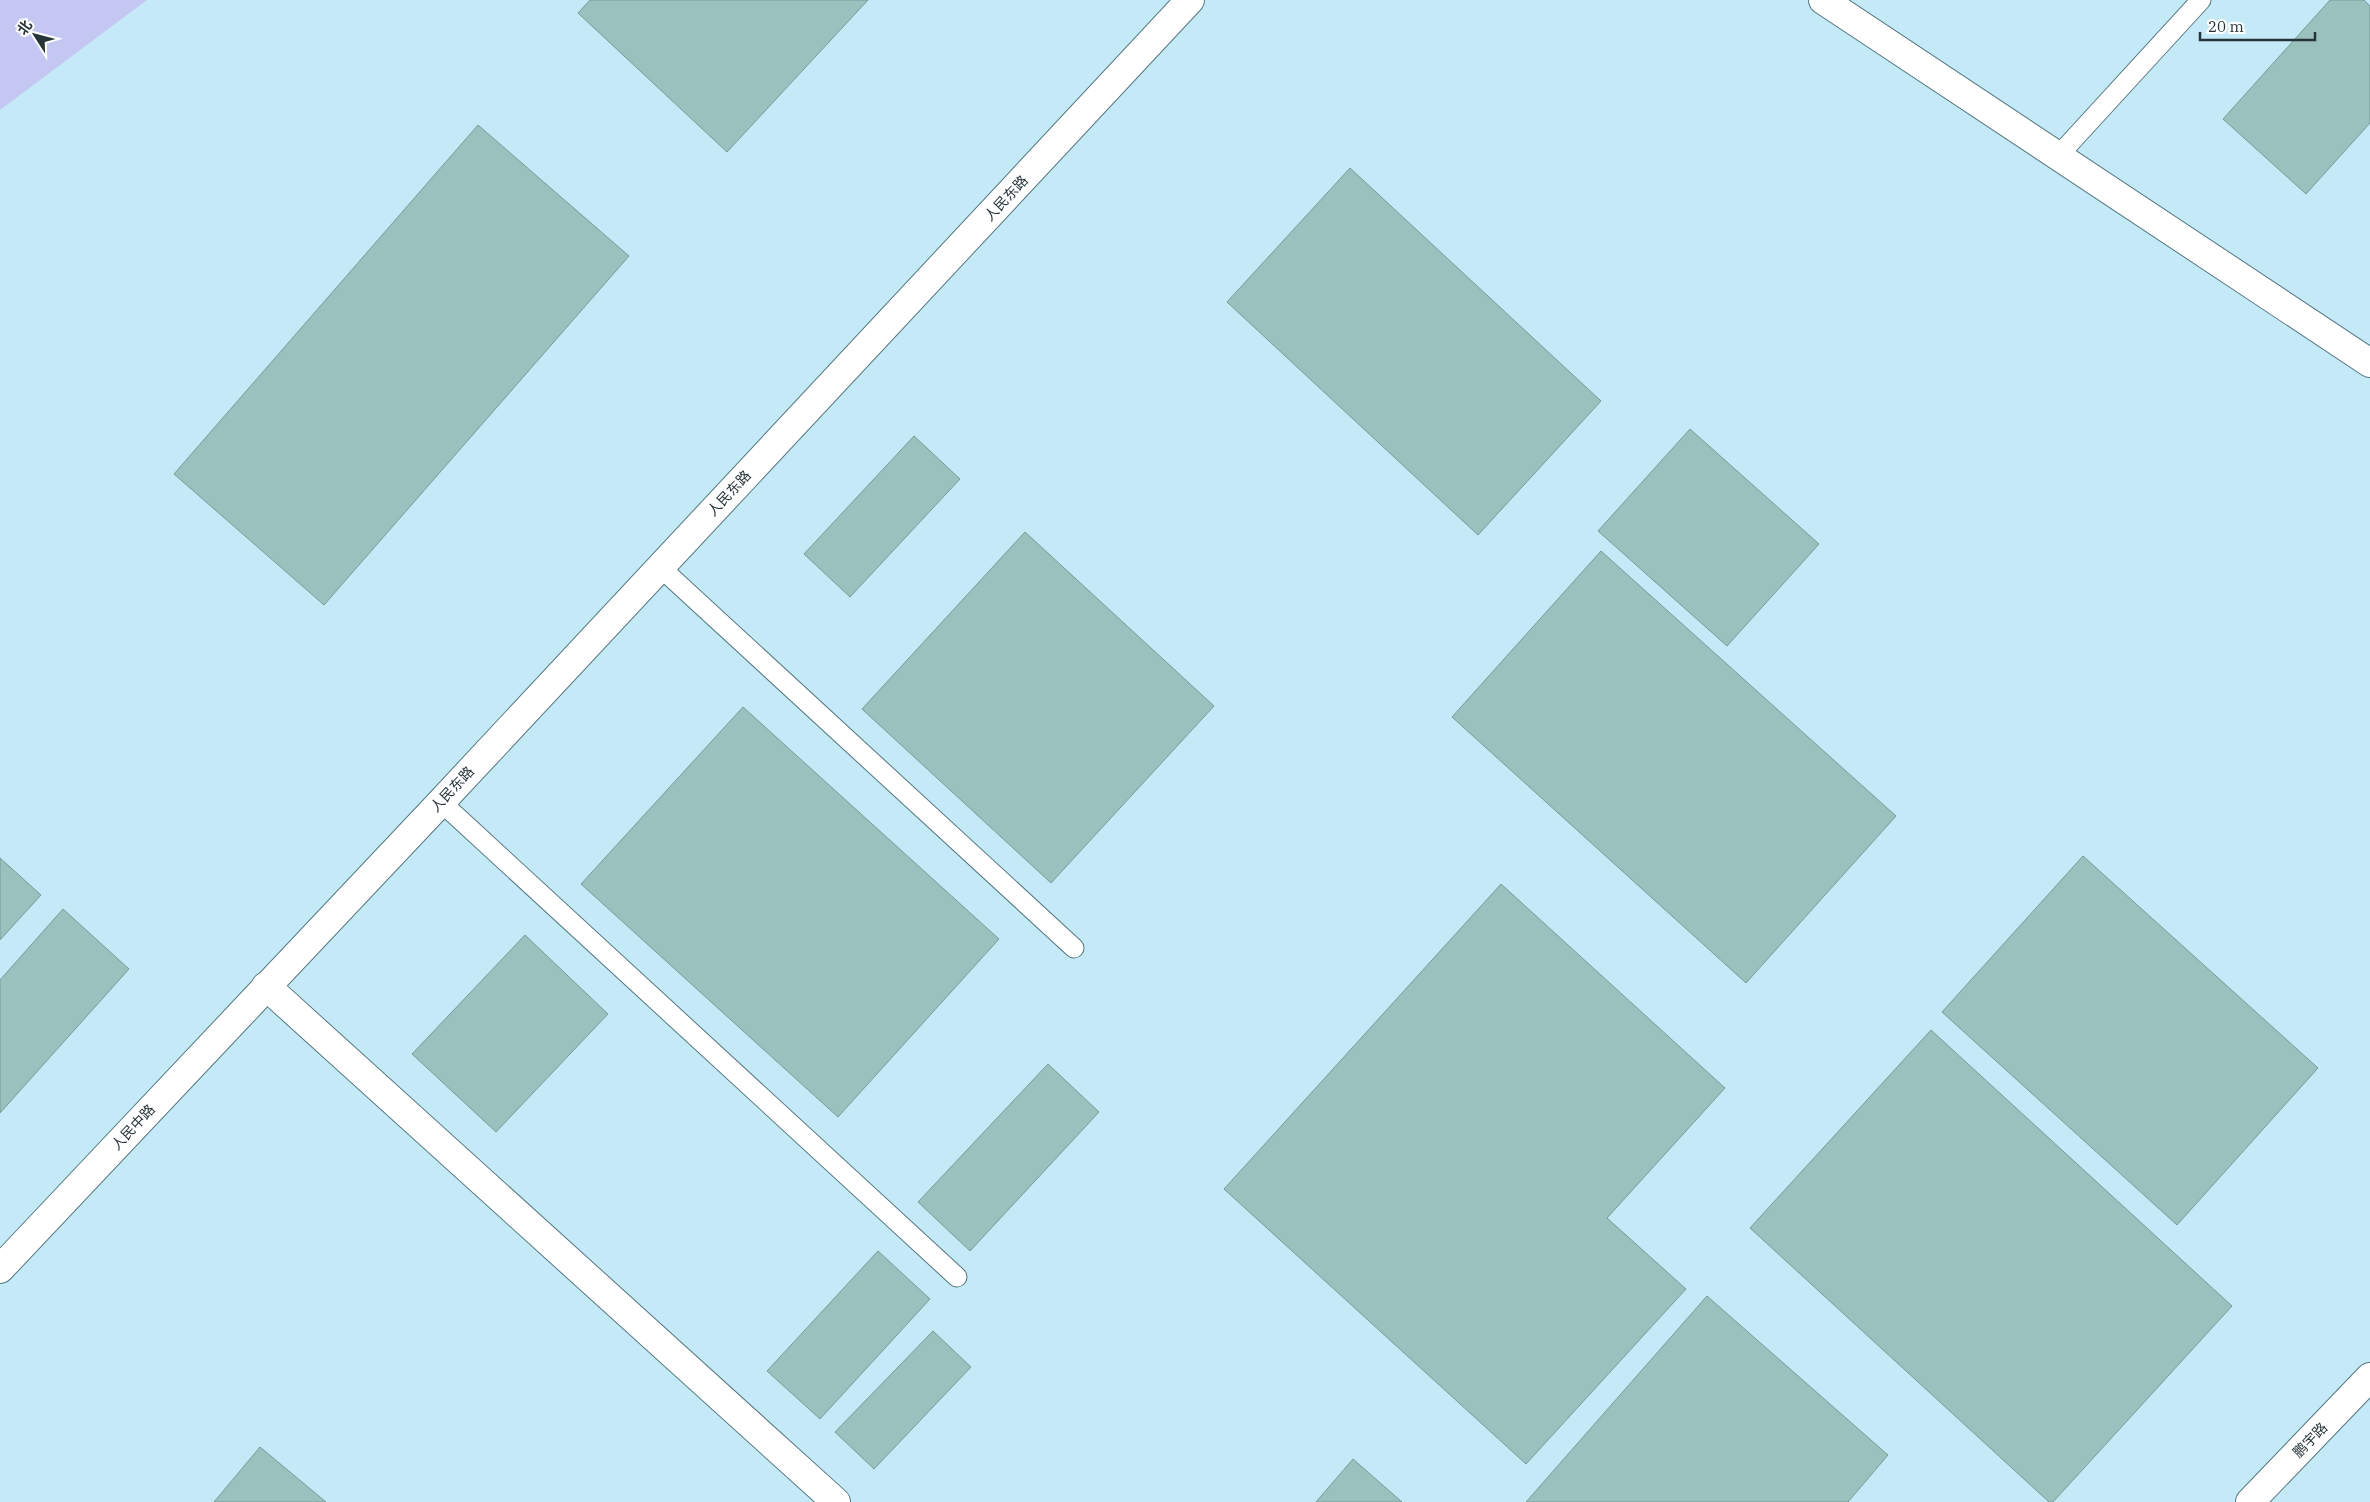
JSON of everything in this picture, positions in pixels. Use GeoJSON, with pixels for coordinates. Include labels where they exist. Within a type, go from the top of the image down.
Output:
{"type":"FeatureCollection","features":[{"type":"Feature","properties":{"kind":"street","name":"人民东路"},"geometry":{"type":"LineString","coordinates":[[266,986],[441,802],[1190,0]]}},
{"type":"Feature","properties":{"kind":"street"},"geometry":{"type":"LineString","coordinates":[[1823,0],[2370,363]]}},
{"type":"Feature","properties":{"kind":"street"},"geometry":{"type":"LineString","coordinates":[[266,986],[836,1502]]}},
{"type":"Feature","properties":{"kind":"street","name":"人民中路"},"geometry":{"type":"LineString","coordinates":[[0,1269],[266,986]]}},
{"type":"Feature","properties":{"kind":"street","name":"鹏宇路"},"geometry":{"type":"LineString","coordinates":[[2250,1502],[2370,1377]]}},
{"type":"Feature","properties":{"kind":"lane"},"geometry":{"type":"LineString","coordinates":[[2058,156],[2201,0]]}},
{"type":"Feature","properties":{"kind":"lane"},"geometry":{"type":"LineString","coordinates":[[660,567],[1074,948]]}},
{"type":"Feature","properties":{"kind":"lane"},"geometry":{"type":"LineString","coordinates":[[441,802],[957,1277]]}},
{"type":"Feature","properties":{"kind":"water"},"geometry":{"type":"Polygon","coordinates":[[[0,0],[147,0],[0,110],[0,0]]]}},
{"type":"Feature","properties":{"kind":"building"},"geometry":{"type":"Polygon","coordinates":[[[590,0],[868,0],[727,152],[578,13],[590,0]]]}},
{"type":"Feature","properties":{"kind":"building"},"geometry":{"type":"Polygon","coordinates":[[[2330,0],[2364,0],[2370,6],[2370,123],[2306,194],[2223,119],[2330,0]]]}},
{"type":"Feature","properties":{"kind":"building"},"geometry":{"type":"Polygon","coordinates":[[[478,125],[629,256],[324,605],[174,474],[478,125]]]}},
{"type":"Feature","properties":{"kind":"building"},"geometry":{"type":"Polygon","coordinates":[[[1350,168],[1601,401],[1478,535],[1227,302],[1350,168]]]}},
{"type":"Feature","properties":{"kind":"building"},"geometry":{"type":"Polygon","coordinates":[[[1690,429],[1819,544],[1727,646],[1598,531],[1690,429]]]}},
{"type":"Feature","properties":{"kind":"building"},"geometry":{"type":"Polygon","coordinates":[[[914,436],[960,479],[850,597],[804,554],[914,436]]]}},
{"type":"Feature","properties":{"kind":"building"},"geometry":{"type":"Polygon","coordinates":[[[1025,532],[1214,706],[1051,883],[862,709],[1025,532]]]}},
{"type":"Feature","properties":{"kind":"building"},"geometry":{"type":"Polygon","coordinates":[[[1601,551],[1896,816],[1746,983],[1452,717],[1601,551]]]}},
{"type":"Feature","properties":{"kind":"building"},"geometry":{"type":"Polygon","coordinates":[[[743,707],[999,939],[838,1117],[581,884],[743,707]]]}},
{"type":"Feature","properties":{"kind":"building"},"geometry":{"type":"Polygon","coordinates":[[[2083,856],[2318,1068],[2177,1225],[1942,1012],[2083,856]]]}},
{"type":"Feature","properties":{"kind":"building"},"geometry":{"type":"Polygon","coordinates":[[[0,858],[41,895],[0,940],[0,858]]]}},
{"type":"Feature","properties":{"kind":"building"},"geometry":{"type":"Polygon","coordinates":[[[1501,884],[1725,1088],[1607,1218],[1686,1289],[1526,1464],[1224,1189],[1501,884]]]}},
{"type":"Feature","properties":{"kind":"building"},"geometry":{"type":"Polygon","coordinates":[[[63,909],[129,969],[0,1113],[0,980],[63,909]]]}},
{"type":"Feature","properties":{"kind":"building"},"geometry":{"type":"Polygon","coordinates":[[[525,935],[608,1014],[496,1132],[412,1054],[525,935]]]}},
{"type":"Feature","properties":{"kind":"building"},"geometry":{"type":"Polygon","coordinates":[[[1931,1030],[2232,1306],[2053,1502],[2049,1502],[1750,1228],[1931,1030]]]}},
{"type":"Feature","properties":{"kind":"building"},"geometry":{"type":"Polygon","coordinates":[[[1048,1064],[1099,1112],[970,1251],[918,1202],[1048,1064]]]}},
{"type":"Feature","properties":{"kind":"building"},"geometry":{"type":"Polygon","coordinates":[[[878,1251],[930,1299],[820,1419],[767,1371],[878,1251]]]}},
{"type":"Feature","properties":{"kind":"building"},"geometry":{"type":"Polygon","coordinates":[[[1707,1296],[1888,1455],[1848,1502],[1526,1502],[1707,1296]]]}},
{"type":"Feature","properties":{"kind":"building"},"geometry":{"type":"Polygon","coordinates":[[[933,1331],[971,1367],[874,1469],[835,1432],[933,1331]]]}},
{"type":"Feature","properties":{"kind":"building"},"geometry":{"type":"Polygon","coordinates":[[[260,1447],[326,1502],[214,1502],[260,1447]]]}},
{"type":"Feature","properties":{"kind":"building"},"geometry":{"type":"Polygon","coordinates":[[[1353,1459],[1402,1502],[1316,1502],[1353,1459]]]}}]}
